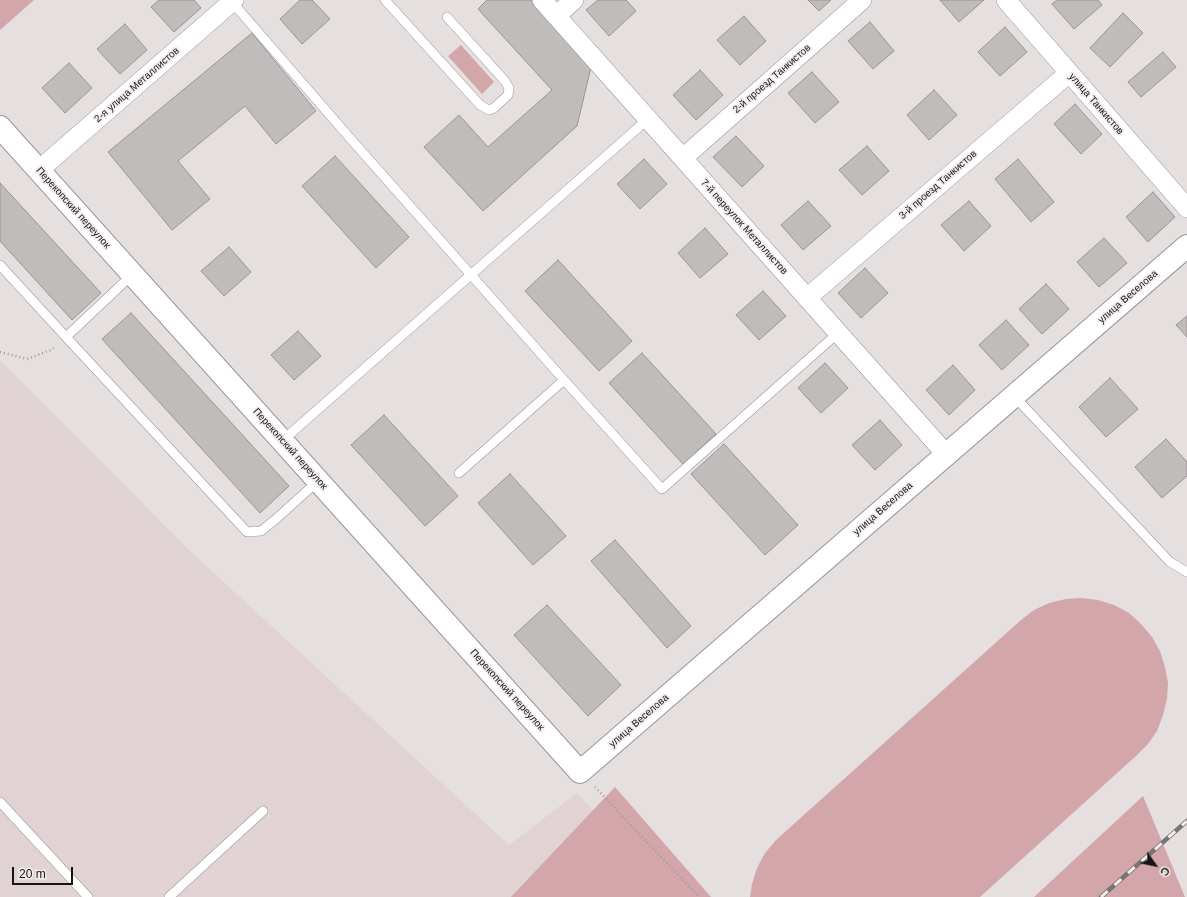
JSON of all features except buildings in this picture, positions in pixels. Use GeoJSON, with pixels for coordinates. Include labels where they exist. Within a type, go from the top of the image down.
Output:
{"type":"FeatureCollection","features":[{"type":"Feature","properties":{"kind":"street","name":"7-й переулок Металлистов"},"geometry":{"type":"LineString","coordinates":[[542,0],[946,454]]}},
{"type":"Feature","properties":{"kind":"street"},"geometry":{"type":"LineString","coordinates":[[556,16],[574,0]]}},
{"type":"Feature","properties":{"kind":"street","name":"2-й проезд Танкистов"},"geometry":{"type":"LineString","coordinates":[[683,158],[862,0]]}},
{"type":"Feature","properties":{"kind":"street","name":"улица Танкистов"},"geometry":{"type":"LineString","coordinates":[[1006,0],[1187,208]]}},
{"type":"Feature","properties":{"kind":"street","name":"2-я улица Металлистов"},"geometry":{"type":"LineString","coordinates":[[39,170],[233,1]]}},
{"type":"Feature","properties":{"kind":"street","name":"3-й проезд Танкистов"},"geometry":{"type":"LineString","coordinates":[[807,298],[1069,73]]}},
{"type":"Feature","properties":{"kind":"street","name":"Перекопский переулок"},"geometry":{"type":"LineString","coordinates":[[0,127],[580,772]]}},
{"type":"Feature","properties":{"kind":"street","name":"улица Веселова"},"geometry":{"type":"LineString","coordinates":[[580,772],[1187,246]]}},
{"type":"Feature","properties":{"kind":"lane"},"geometry":{"type":"LineString","coordinates":[[385,0],[480,105],[489,110],[494,108],[508,95],[509,88],[505,81],[447,17]]}},
{"type":"Feature","properties":{"kind":"lane"},"geometry":{"type":"LineString","coordinates":[[233,1],[349,137],[662,489],[838,333]]}},
{"type":"Feature","properties":{"kind":"lane"},"geometry":{"type":"LineString","coordinates":[[282,441],[648,119]]}},
{"type":"Feature","properties":{"kind":"lane"},"geometry":{"type":"LineString","coordinates":[[0,265],[247,532],[261,531],[318,481]]}},
{"type":"Feature","properties":{"kind":"lane"},"geometry":{"type":"LineString","coordinates":[[66,337],[133,274]]}},
{"type":"Feature","properties":{"kind":"lane"},"geometry":{"type":"LineString","coordinates":[[459,473],[564,380]]}},
{"type":"Feature","properties":{"kind":"lane"},"geometry":{"type":"LineString","coordinates":[[1014,396],[1170,562],[1187,572]]}},
{"type":"Feature","properties":{"kind":"lane"},"geometry":{"type":"LineString","coordinates":[[0,802],[88,897]]}},
{"type":"Feature","properties":{"kind":"lane"},"geometry":{"type":"LineString","coordinates":[[169,897],[263,811]]}},
{"type":"Feature","properties":{"kind":"path"},"geometry":{"type":"LineString","coordinates":[[0,352],[27,359],[51,350],[66,337]]}},
{"type":"Feature","properties":{"kind":"path"},"geometry":{"type":"LineString","coordinates":[[580,772],[699,897]]}},
{"type":"Feature","properties":{"kind":"shaded area"},"geometry":{"type":"Polygon","coordinates":[[[0,0],[34,0],[0,30],[0,0]]]}},
{"type":"Feature","properties":{"kind":"shaded area"},"geometry":{"type":"Polygon","coordinates":[[[461,45],[494,82],[482,94],[448,56],[461,45]]]}},
{"type":"Feature","properties":{"kind":"shaded area"},"geometry":{"type":"Polygon","coordinates":[[[0,360],[191,552],[509,845],[577,793],[674,897],[0,897],[0,360]]]}},
{"type":"Feature","properties":{"kind":"shaded area"},"geometry":{"type":"Polygon","coordinates":[[[1082,598],[1098,600],[1114,605],[1129,613],[1152,637],[1160,651],[1168,683],[1167,699],[1163,715],[1157,731],[1148,744],[1136,756],[980,897],[750,897],[757,868],[765,853],[776,840],[1021,620],[1034,610],[1049,603],[1066,599],[1082,598]]]}},
{"type":"Feature","properties":{"kind":"shaded area"},"geometry":{"type":"Polygon","coordinates":[[[615,787],[711,897],[511,897],[615,787]]]}},
{"type":"Feature","properties":{"kind":"shaded area"},"geometry":{"type":"Polygon","coordinates":[[[1143,796],[1185,897],[1034,897],[1143,796]]]}},
{"type":"Feature","properties":{"kind":"railway"},"geometry":{"type":"LineString","coordinates":[[1101,897],[1187,821]]}}]}
